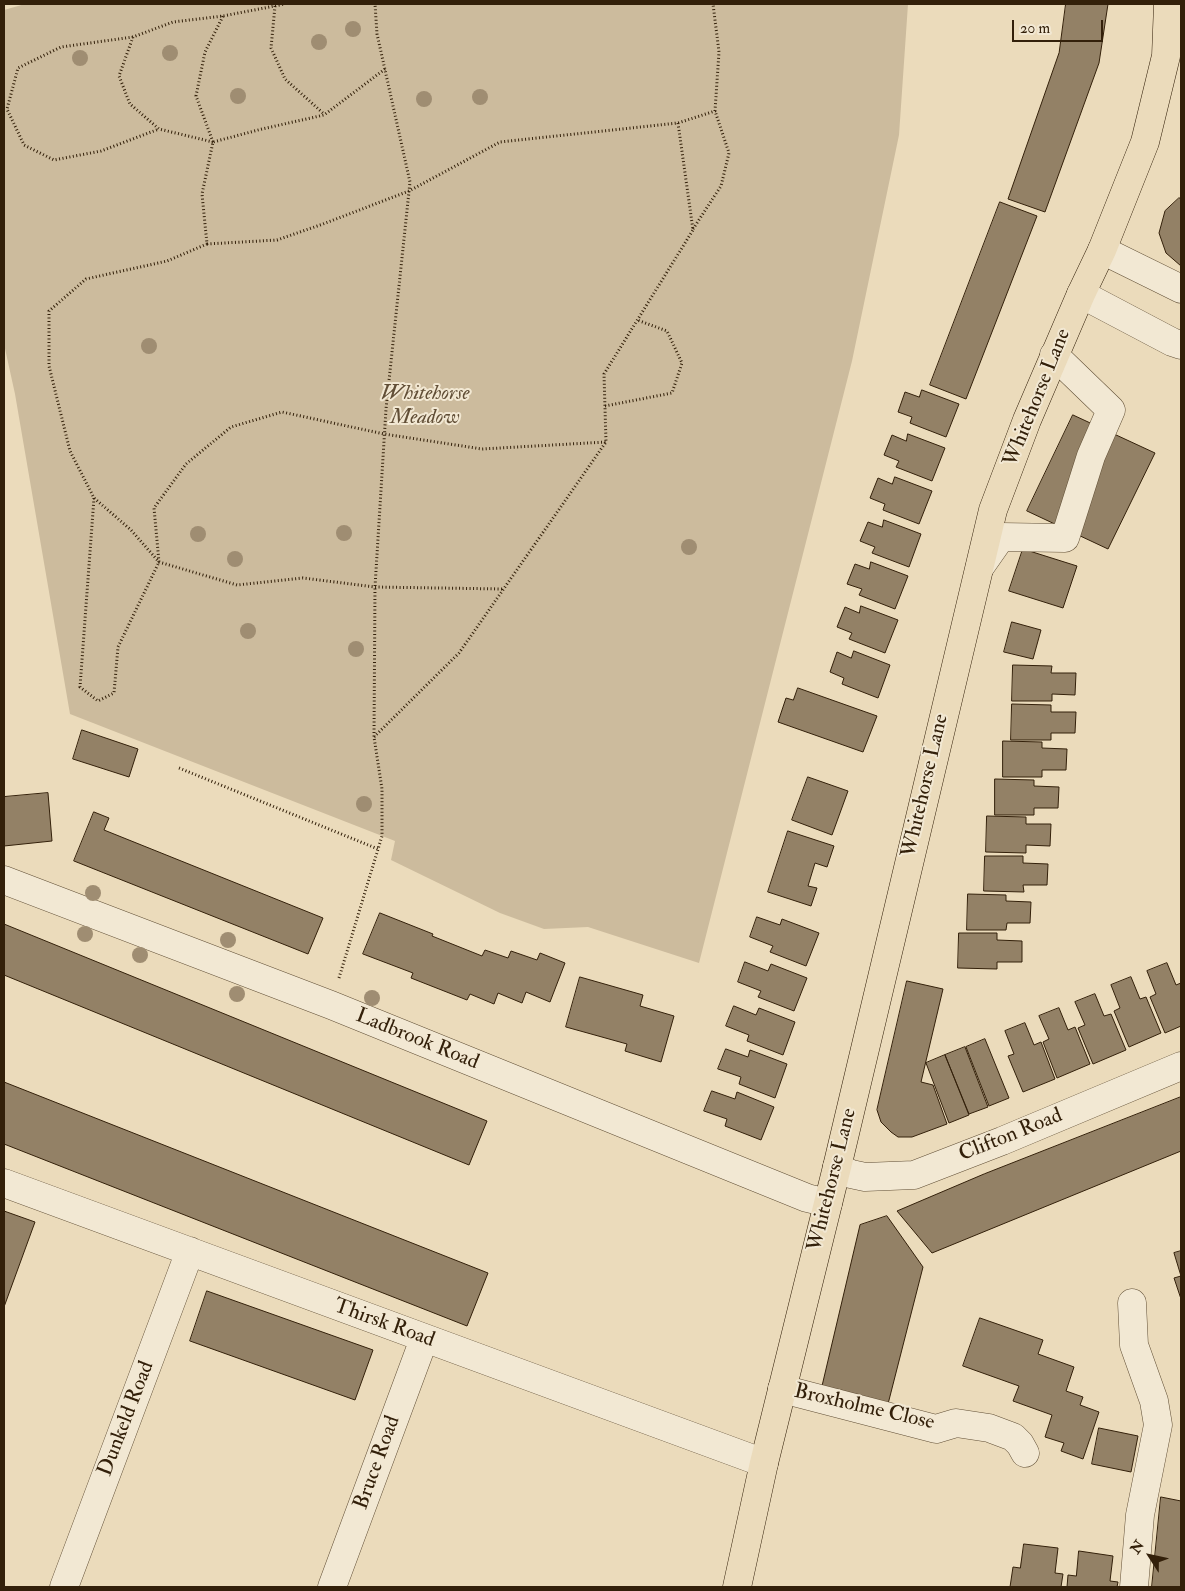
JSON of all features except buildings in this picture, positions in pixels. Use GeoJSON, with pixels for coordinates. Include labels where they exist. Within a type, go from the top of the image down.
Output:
{"type":"FeatureCollection","features":[{"type":"Feature","properties":{"kind":"main road","name":"Whitehorse Lane"},"geometry":{"type":"LineString","coordinates":[[737,1587],[764,1463],[837,1167],[993,510],[1027,420],[1054,355],[1102,250],[1145,142],[1166,56],[1168,4]]}},
{"type":"Feature","properties":{"kind":"street"},"geometry":{"type":"LineString","coordinates":[[1102,250],[1181,289]]}},
{"type":"Feature","properties":{"kind":"street"},"geometry":{"type":"LineString","coordinates":[[1081,294],[1181,345]]}},
{"type":"Feature","properties":{"kind":"street"},"geometry":{"type":"LineString","coordinates":[[979,569],[1001,537],[1065,538],[1091,456],[1111,410],[1054,355]]}},
{"type":"Feature","properties":{"kind":"street","name":"Ladbrook Road"},"geometry":{"type":"LineString","coordinates":[[4,880],[331,1005],[808,1198],[828,1203]]}},
{"type":"Feature","properties":{"kind":"street","name":"Clifton Road"},"geometry":{"type":"LineString","coordinates":[[837,1167],[851,1174],[865,1177],[914,1175],[1002,1141],[1181,1066]]}},
{"type":"Feature","properties":{"kind":"street","name":"Thirsk Road"},"geometry":{"type":"LineString","coordinates":[[4,1183],[764,1463]]}},
{"type":"Feature","properties":{"kind":"street","name":"Dunkeld Road"},"geometry":{"type":"LineString","coordinates":[[64,1587],[190,1251]]}},
{"type":"Feature","properties":{"kind":"street"},"geometry":{"type":"LineString","coordinates":[[1132,1303],[1134,1344],[1154,1401],[1158,1425],[1140,1514],[1134,1587]]}},
{"type":"Feature","properties":{"kind":"street","name":"Bruce Road"},"geometry":{"type":"LineString","coordinates":[[332,1587],[424,1339]]}},
{"type":"Feature","properties":{"kind":"street","name":"Broxholme Close"},"geometry":{"type":"LineString","coordinates":[[782,1389],[936,1429],[956,1423],[989,1428],[1013,1438],[1020,1444],[1025,1453]]}},
{"type":"Feature","properties":{"kind":"path"},"geometry":{"type":"LineString","coordinates":[[159,129],[101,151],[54,160],[24,145],[7,109],[18,68],[61,47],[133,37],[173,22],[223,16],[285,4]]}},
{"type":"Feature","properties":{"kind":"path"},"geometry":{"type":"LineString","coordinates":[[331,1005],[382,836],[382,789],[374,737],[375,588],[384,434],[409,177],[377,34],[376,4]]}},
{"type":"Feature","properties":{"kind":"path"},"geometry":{"type":"LineString","coordinates":[[374,737],[459,653],[606,442],[604,374],[721,186],[728,153],[715,111],[719,52],[713,4]]}},
{"type":"Feature","properties":{"kind":"path"},"geometry":{"type":"LineString","coordinates":[[275,6],[271,48],[274,56],[285,79],[324,115]]}},
{"type":"Feature","properties":{"kind":"path"},"geometry":{"type":"LineString","coordinates":[[207,244],[202,194],[214,142],[196,96],[205,52],[223,16]]}},
{"type":"Feature","properties":{"kind":"path"},"geometry":{"type":"LineString","coordinates":[[133,37],[119,76],[130,104],[159,129],[214,142],[324,115],[385,69]]}},
{"type":"Feature","properties":{"kind":"path"},"geometry":{"type":"LineString","coordinates":[[503,589],[375,588],[303,578],[237,585],[159,562],[131,530],[94,498],[70,451],[48,366],[49,310],[86,279],[167,261],[207,244],[276,240],[409,191],[500,142],[678,123],[715,111]]}},
{"type":"Feature","properties":{"kind":"path"},"geometry":{"type":"LineString","coordinates":[[678,123],[693,230]]}},
{"type":"Feature","properties":{"kind":"path"},"geometry":{"type":"LineString","coordinates":[[605,406],[672,393],[682,363],[667,331],[637,320]]}},
{"type":"Feature","properties":{"kind":"path"},"geometry":{"type":"LineString","coordinates":[[94,498],[80,687],[98,701],[114,693],[118,647],[159,562],[154,508],[186,464],[231,427],[282,412],[384,434],[482,449],[606,442]]}},
{"type":"Feature","properties":{"kind":"path"},"geometry":{"type":"LineString","coordinates":[[179,768],[378,849]]}},
{"type":"Feature","properties":{"kind":"green space","name":"Whitehorse Meadow"},"geometry":{"type":"Polygon","coordinates":[[[25,4],[908,4],[899,135],[852,361],[699,963],[588,927],[544,929],[500,913],[391,860],[395,841],[70,714],[15,394],[4,344],[4,10],[25,4]]]}}]}
